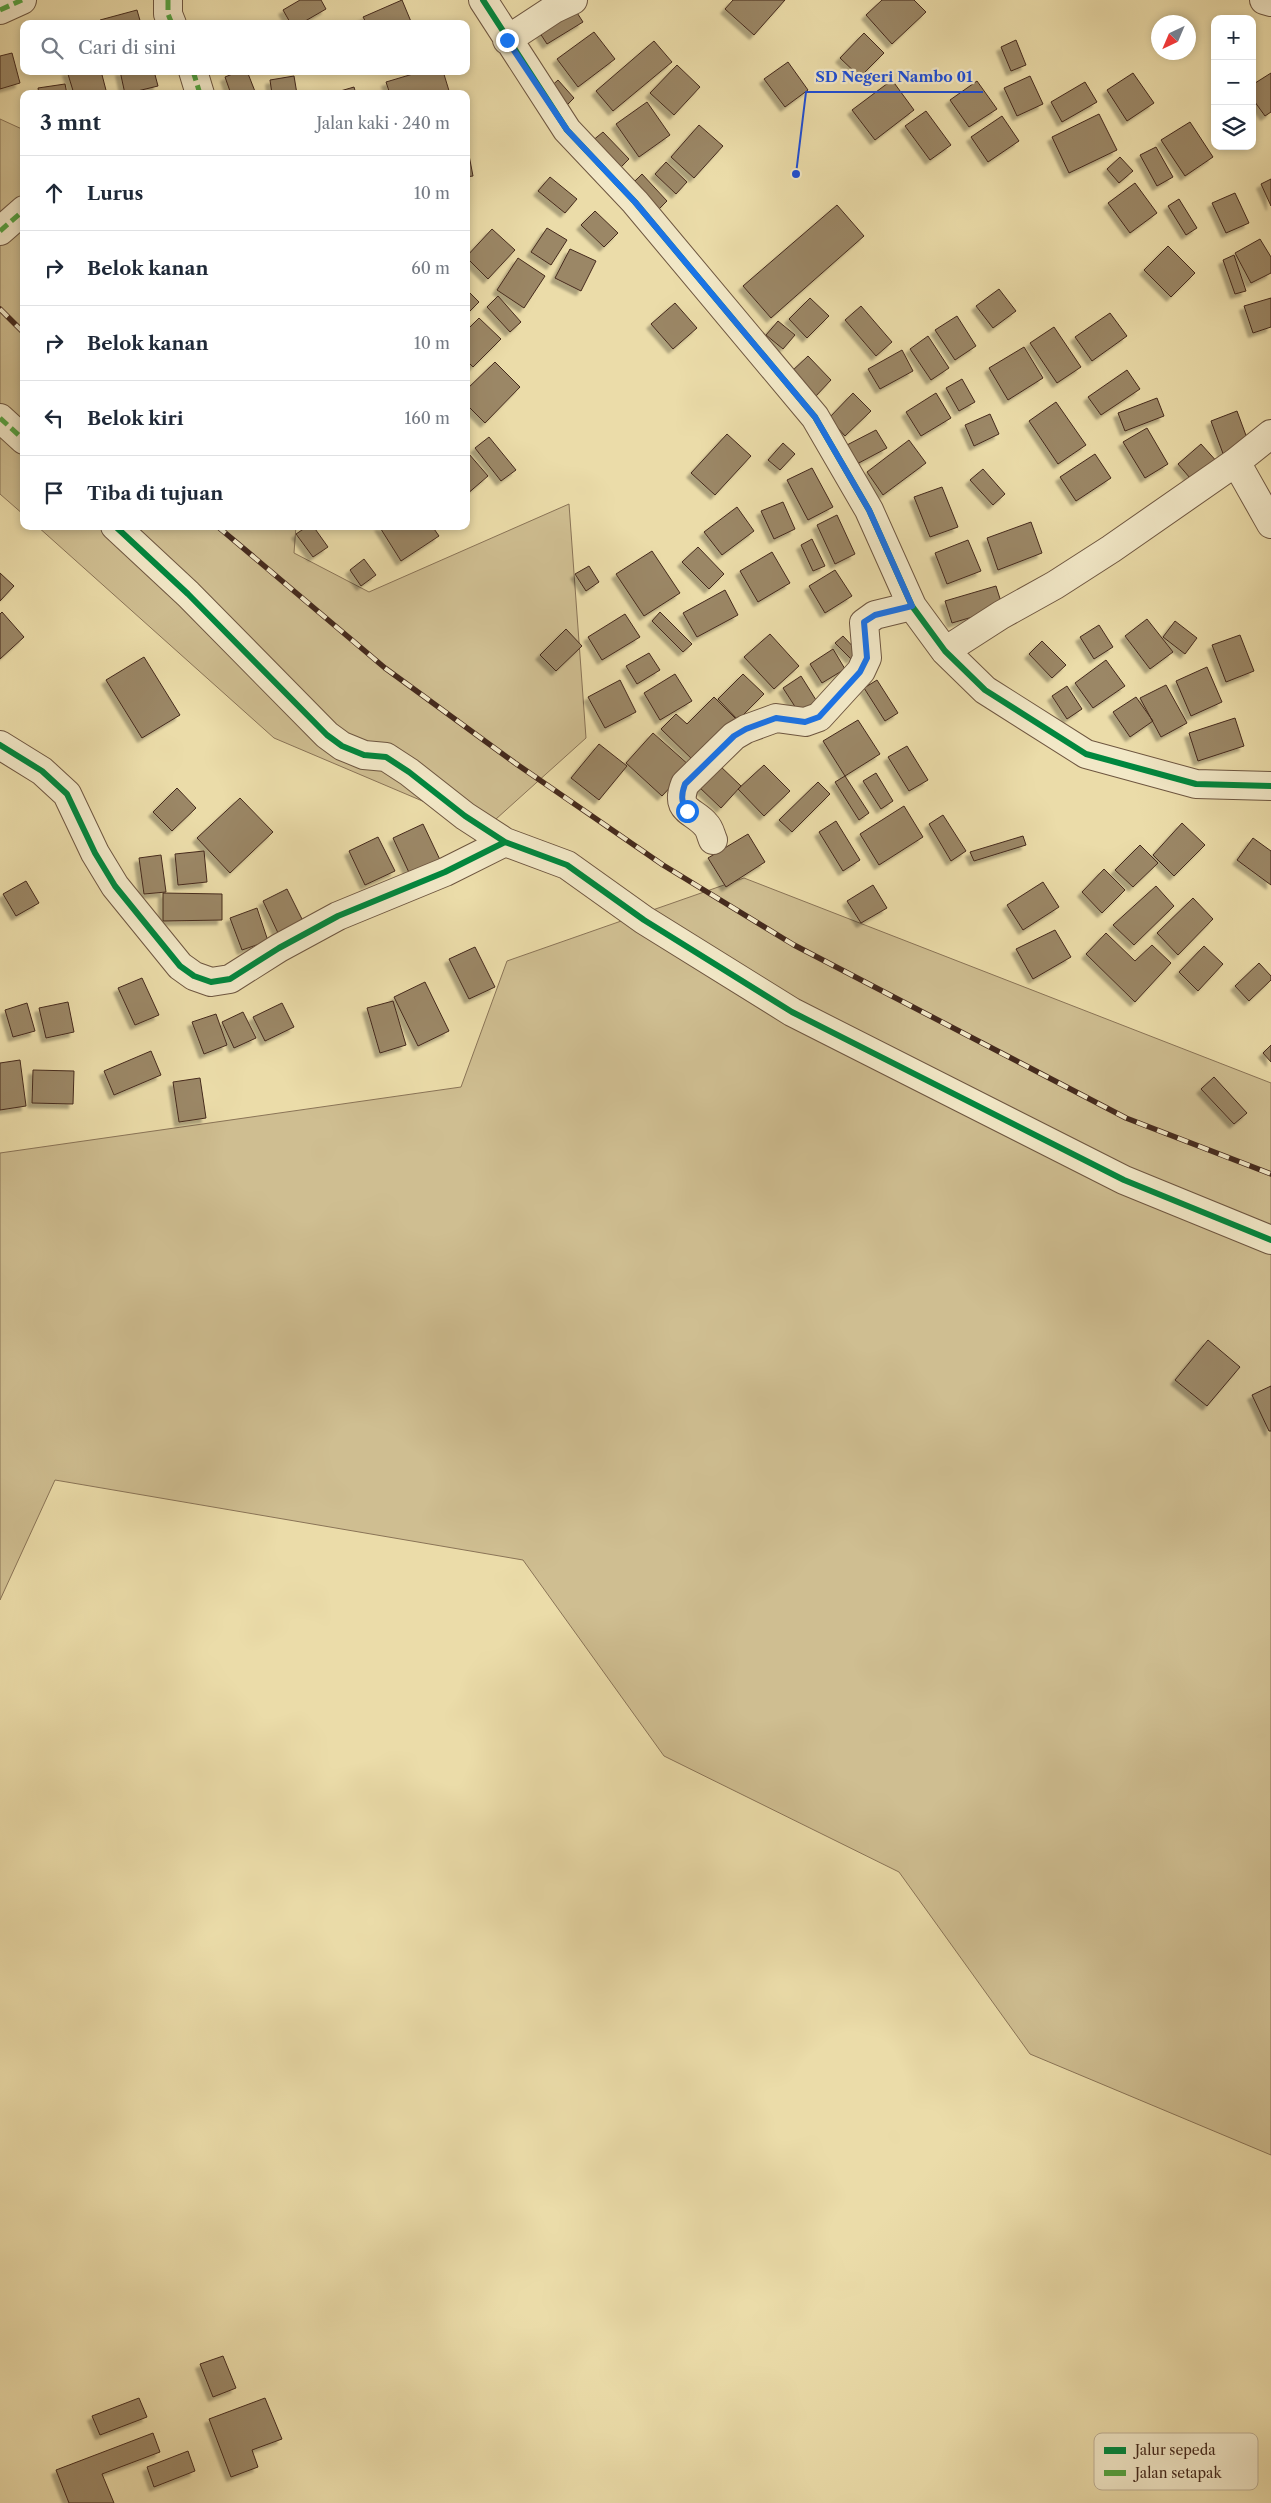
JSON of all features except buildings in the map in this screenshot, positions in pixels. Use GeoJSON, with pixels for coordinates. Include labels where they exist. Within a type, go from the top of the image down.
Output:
{"type":"FeatureCollection","features":[{"type":"Feature","properties":{"kind":"street"},"geometry":{"type":"LineString","coordinates":[[0,10],[22,0]]}},
{"type":"Feature","properties":{"kind":"street"},"geometry":{"type":"LineString","coordinates":[[168,0],[168,14],[170,20]]}},
{"type":"Feature","properties":{"kind":"street"},"geometry":{"type":"LineString","coordinates":[[483,0],[507,40],[567,130],[635,202],[815,417],[869,510],[912,606],[945,651],[985,690],[1086,754],[1196,784],[1271,786]]}},
{"type":"Feature","properties":{"kind":"street"},"geometry":{"type":"LineString","coordinates":[[507,40],[554,9],[573,0]]}},
{"type":"Feature","properties":{"kind":"street"},"geometry":{"type":"LineString","coordinates":[[1264,0],[1271,2]]}},
{"type":"Feature","properties":{"kind":"street"},"geometry":{"type":"LineString","coordinates":[[193,75],[199,90]]}},
{"type":"Feature","properties":{"kind":"street"},"geometry":{"type":"LineString","coordinates":[[0,231],[20,214]]}},
{"type":"Feature","properties":{"kind":"street"},"geometry":{"type":"LineString","coordinates":[[0,418],[20,436]]}},
{"type":"Feature","properties":{"kind":"street"},"geometry":{"type":"LineString","coordinates":[[945,651],[1001,614],[1054,585],[1111,549],[1236,462],[1271,434]]}},
{"type":"Feature","properties":{"kind":"street"},"geometry":{"type":"LineString","coordinates":[[1236,462],[1271,524]]}},
{"type":"Feature","properties":{"kind":"street"},"geometry":{"type":"LineString","coordinates":[[119,530],[188,594],[327,735],[342,746],[364,755],[386,757],[409,772],[465,816],[505,842],[567,865],[644,920],[792,1012],[1124,1180],[1271,1240]]}},
{"type":"Feature","properties":{"kind":"street"},"geometry":{"type":"LineString","coordinates":[[713,840],[706,825],[687,811],[682,804],[681,793],[685,784],[734,736],[746,729],[776,718],[805,722],[819,717],[860,672],[867,658],[864,622],[875,615],[912,606]]}},
{"type":"Feature","properties":{"kind":"street"},"geometry":{"type":"LineString","coordinates":[[0,745],[42,772],[67,794],[95,853],[115,886],[180,966],[194,976],[211,982],[230,979],[279,948],[338,916],[445,872],[505,842]]}},
{"type":"Feature","properties":{"kind":"shaded area"},"geometry":{"type":"Polygon","coordinates":[[[0,119],[20,128],[20,512],[0,494],[0,119]]]}},
{"type":"Feature","properties":{"kind":"shaded area"},"geometry":{"type":"Polygon","coordinates":[[[569,504],[586,738],[486,828],[274,738],[41,530],[296,530],[294,553],[369,592],[569,504]]]}},
{"type":"Feature","properties":{"kind":"shaded area"},"geometry":{"type":"Polygon","coordinates":[[[744,878],[1271,1083],[1271,2155],[1030,2054],[899,1872],[664,1756],[523,1560],[55,1480],[0,1600],[0,1153],[461,1087],[507,961],[744,878]]]}},
{"type":"Feature","properties":{"kind":"railway"},"geometry":{"type":"LineString","coordinates":[[0,309],[20,329]]}},
{"type":"Feature","properties":{"kind":"railway"},"geometry":{"type":"LineString","coordinates":[[222,530],[385,668],[515,763],[663,865],[794,945],[1126,1118],[1271,1174]]}},
{"type":"Feature","properties":{"kind":"marked path"},"geometry":{"type":"LineString","coordinates":[[0,10],[22,0]]}},
{"type":"Feature","properties":{"kind":"marked path"},"geometry":{"type":"LineString","coordinates":[[168,0],[168,14],[170,20]]}},
{"type":"Feature","properties":{"kind":"marked path"},"geometry":{"type":"LineString","coordinates":[[194,75],[199,90]]}},
{"type":"Feature","properties":{"kind":"marked path"},"geometry":{"type":"LineString","coordinates":[[0,231],[20,214]]}},
{"type":"Feature","properties":{"kind":"marked path"},"geometry":{"type":"LineString","coordinates":[[0,418],[20,436]]}},
{"type":"Feature","properties":{"kind":"cycle path"},"geometry":{"type":"LineString","coordinates":[[483,0],[567,130],[635,202],[815,417],[869,510],[912,606],[945,651],[985,690],[1086,754],[1196,784],[1271,786]]}},
{"type":"Feature","properties":{"kind":"cycle path"},"geometry":{"type":"LineString","coordinates":[[119,530],[188,594],[327,735],[342,746],[364,755],[386,757],[409,772],[465,816],[505,842]]}},
{"type":"Feature","properties":{"kind":"cycle path"},"geometry":{"type":"LineString","coordinates":[[0,745],[42,771],[67,794],[95,853],[115,886],[180,966],[194,976],[211,982],[230,979],[279,948],[338,916],[445,872],[505,842],[567,865],[644,920],[792,1012],[1124,1180],[1271,1240]]}},
{"type":"Feature","properties":{"kind":"place","name":"SD Negeri Nambo 01"},"geometry":{"type":"Point","coordinates":[796,174]}},
{"type":"Feature","properties":{"kind":"route"},"geometry":{"type":"LineString","coordinates":[[507,40],[567,130],[635,202],[815,417],[869,510],[912,606],[875,615],[864,622],[864,633],[868,649],[867,658],[860,672],[819,717],[805,722],[776,718],[760,722],[734,736],[685,784],[681,793],[682,804],[687,811]]}}]}
